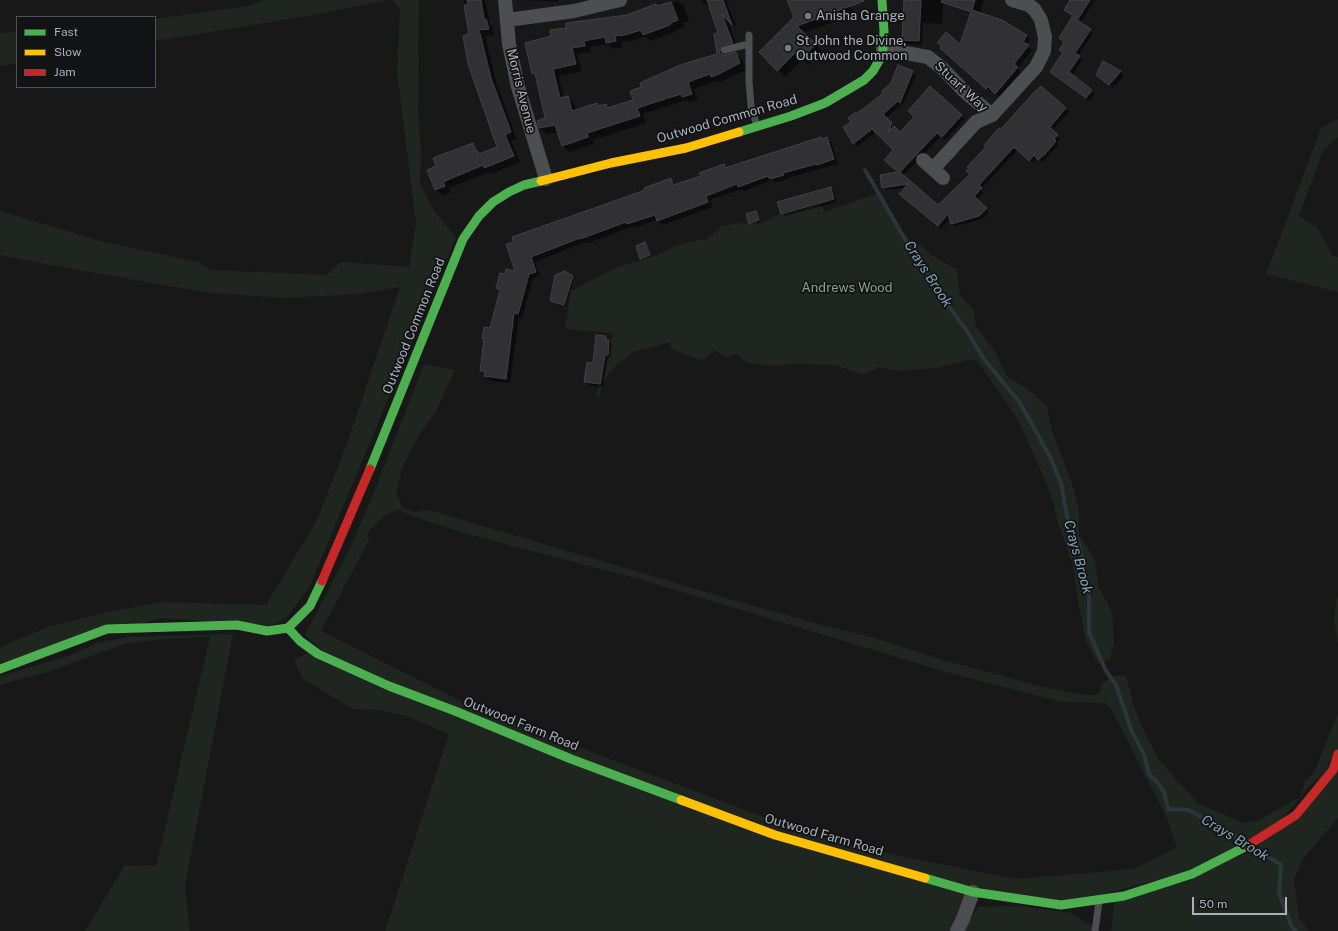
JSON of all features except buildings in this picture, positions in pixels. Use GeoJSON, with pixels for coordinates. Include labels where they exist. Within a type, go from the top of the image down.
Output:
{"type":"FeatureCollection","features":[{"type":"Feature","properties":{"kind":"street","name":"Morris Avenue"},"geometry":{"type":"LineString","coordinates":[[505,0],[509,44],[518,87],[546,179]]}},
{"type":"Feature","properties":{"kind":"street"},"geometry":{"type":"LineString","coordinates":[[507,20],[574,11],[620,0]]}},
{"type":"Feature","properties":{"kind":"street","name":"Outwood Common Road"},"geometry":{"type":"LineString","coordinates":[[288,628],[310,606],[324,578],[389,423],[463,239],[479,216],[493,202],[524,185],[611,163],[686,148],[791,116],[825,103],[864,80],[873,71],[880,59],[883,49],[884,31],[882,0]]}},
{"type":"Feature","properties":{"kind":"street"},"geometry":{"type":"LineString","coordinates":[[933,169],[976,122],[992,115],[1036,67],[1044,51],[1045,36],[1041,20],[1030,2],[1012,0]]}},
{"type":"Feature","properties":{"kind":"street","name":"Stuart Way"},"geometry":{"type":"LineString","coordinates":[[883,49],[928,57],[942,68],[964,91],[992,115]]}},
{"type":"Feature","properties":{"kind":"street"},"geometry":{"type":"LineString","coordinates":[[0,669],[107,629],[237,625],[267,631],[288,628]]}},
{"type":"Feature","properties":{"kind":"street","name":"Outwood Farm Road"},"geometry":{"type":"LineString","coordinates":[[288,628],[300,641],[318,654],[389,686],[455,710],[500,730],[585,764],[775,835],[973,892],[1061,905],[1124,896],[1186,876],[1240,850],[1296,815],[1333,770],[1338,754]]}},
{"type":"Feature","properties":{"kind":"street"},"geometry":{"type":"LineString","coordinates":[[957,931],[973,892]]}},
{"type":"Feature","properties":{"kind":"lane"},"geometry":{"type":"LineString","coordinates":[[749,35],[749,81],[751,106],[757,127]]}},
{"type":"Feature","properties":{"kind":"lane"},"geometry":{"type":"LineString","coordinates":[[724,50],[749,44]]}},
{"type":"Feature","properties":{"kind":"lane"},"geometry":{"type":"LineString","coordinates":[[1095,931],[1099,900]]}},
{"type":"Feature","properties":{"kind":"green space"},"geometry":{"type":"Polygon","coordinates":[[[265,0],[389,0],[313,15],[156,41],[156,19],[248,6],[265,0]]]}},
{"type":"Feature","properties":{"kind":"green space"},"geometry":{"type":"Polygon","coordinates":[[[392,0],[419,0],[418,109],[421,153],[420,182],[434,211],[456,237],[309,588],[287,617],[271,626],[162,618],[0,663],[0,647],[48,627],[108,612],[162,602],[266,605],[317,520],[346,446],[400,287],[360,294],[286,298],[210,293],[61,267],[0,255],[0,211],[100,241],[198,262],[211,270],[327,275],[341,262],[409,267],[416,223],[397,71],[400,9],[392,0]]]}},
{"type":"Feature","properties":{"kind":"green space"},"geometry":{"type":"Polygon","coordinates":[[[16,32],[16,63],[0,66],[0,33],[16,32]]]}},
{"type":"Feature","properties":{"kind":"green space"},"geometry":{"type":"Polygon","coordinates":[[[1338,119],[1338,137],[1323,151],[1299,216],[1317,227],[1333,256],[1338,257],[1338,292],[1266,274],[1321,128],[1338,119]]]}},
{"type":"Feature","properties":{"kind":"green space","name":"Andrews Wood"},"geometry":{"type":"Polygon","coordinates":[[[878,193],[899,228],[910,240],[921,245],[931,255],[957,269],[959,293],[974,311],[975,325],[995,351],[1007,376],[1026,388],[1047,406],[1051,428],[1071,481],[1079,509],[1079,535],[1095,559],[1098,585],[1112,612],[1114,642],[1110,658],[1098,664],[1086,641],[1073,566],[1043,475],[1017,418],[977,360],[968,360],[938,368],[897,371],[879,367],[864,375],[835,365],[793,364],[775,366],[747,363],[737,354],[726,357],[714,350],[704,360],[671,349],[670,342],[633,352],[616,365],[603,382],[599,397],[596,397],[613,333],[565,329],[571,291],[617,267],[658,255],[674,246],[698,240],[706,240],[722,226],[739,223],[758,224],[765,222],[774,216],[820,204],[825,212],[878,193]]]}},
{"type":"Feature","properties":{"kind":"green space"},"geometry":{"type":"Polygon","coordinates":[[[424,364],[455,370],[436,411],[418,437],[402,468],[396,494],[403,508],[414,512],[429,510],[730,599],[822,625],[875,638],[943,660],[1039,686],[1084,695],[1095,695],[1100,692],[1101,684],[1114,676],[1126,676],[1134,707],[1158,758],[1199,804],[1244,823],[1257,821],[1300,797],[1305,781],[1314,773],[1338,714],[1338,749],[1295,813],[1197,870],[1072,902],[973,892],[957,931],[385,931],[449,734],[406,716],[378,710],[353,709],[303,679],[294,660],[314,650],[325,653],[305,635],[349,550],[375,490],[424,364]],[[398,510],[385,515],[367,534],[369,540],[321,631],[470,706],[811,835],[909,858],[1016,879],[1133,869],[1177,848],[1167,818],[1110,707],[1105,703],[1062,702],[946,672],[642,580],[471,535],[426,521],[398,510]]]}},
{"type":"Feature","properties":{"kind":"green space"},"geometry":{"type":"Polygon","coordinates":[[[1338,597],[1338,644],[1334,620],[1336,601],[1338,597]]]}},
{"type":"Feature","properties":{"kind":"green space"},"geometry":{"type":"Polygon","coordinates":[[[233,634],[185,886],[190,931],[85,931],[125,865],[156,866],[210,637],[163,639],[125,644],[47,672],[0,685],[0,676],[71,655],[97,643],[128,637],[233,634]]]}},
{"type":"Feature","properties":{"kind":"green space"},"geometry":{"type":"Polygon","coordinates":[[[1338,754],[1338,818],[1303,859],[1294,879],[1299,918],[1309,931],[1111,931],[1114,898],[1254,851],[1338,754]]]}},
{"type":"Feature","properties":{"kind":"green space"},"geometry":{"type":"Polygon","coordinates":[[[1022,906],[1071,913],[1095,928],[1095,931],[963,931],[978,907],[1022,906]]]}},
{"type":"Feature","properties":{"kind":"waterway","name":"Crays Brook"},"geometry":{"type":"LineString","coordinates":[[865,170],[909,246],[967,331],[984,359],[1020,403],[1050,457],[1061,483],[1067,516],[1078,541],[1089,594],[1089,632],[1106,671],[1116,685],[1132,732],[1144,754],[1149,774],[1164,792],[1168,809],[1189,810],[1243,841]]}},
{"type":"Feature","properties":{"kind":"waterway","name":"Crays Brook"},"geometry":{"type":"LineString","coordinates":[[1254,848],[1281,865],[1279,893],[1292,927],[1296,931]]}},
{"type":"Feature","properties":{"kind":"traffic: fast"},"geometry":{"type":"LineString","coordinates":[[739,132],[791,116],[825,103],[864,80],[873,71],[880,59],[883,49],[884,31],[882,0]]}},
{"type":"Feature","properties":{"kind":"traffic: fast"},"geometry":{"type":"LineString","coordinates":[[370,469],[463,239],[479,216],[493,202],[524,185],[541,181]]}},
{"type":"Feature","properties":{"kind":"traffic: fast"},"geometry":{"type":"LineString","coordinates":[[0,669],[107,629],[237,625],[267,631],[288,628],[310,606],[322,581]]}},
{"type":"Feature","properties":{"kind":"traffic: fast"},"geometry":{"type":"LineString","coordinates":[[288,628],[300,641],[318,654],[389,686],[455,711],[571,759],[681,800]]}},
{"type":"Feature","properties":{"kind":"traffic: fast"},"geometry":{"type":"LineString","coordinates":[[925,878],[973,892],[1061,905],[1124,896],[1192,874],[1247,846]]}},
{"type":"Feature","properties":{"kind":"traffic: slow"},"geometry":{"type":"LineString","coordinates":[[541,181],[611,163],[686,148],[739,132]]}},
{"type":"Feature","properties":{"kind":"traffic: slow"},"geometry":{"type":"LineString","coordinates":[[681,800],[775,835],[925,878]]}},
{"type":"Feature","properties":{"kind":"traffic: jam"},"geometry":{"type":"LineString","coordinates":[[322,581],[370,469]]}},
{"type":"Feature","properties":{"kind":"traffic: jam"},"geometry":{"type":"LineString","coordinates":[[1247,846],[1296,815],[1333,770],[1338,754]]}},
{"type":"Feature","properties":{"kind":"place","name":"Anisha Grange"},"geometry":{"type":"Point","coordinates":[808,16]}},
{"type":"Feature","properties":{"kind":"place","name":"St John the Divine, Outwood Common"},"geometry":{"type":"Point","coordinates":[788,48]}}]}
